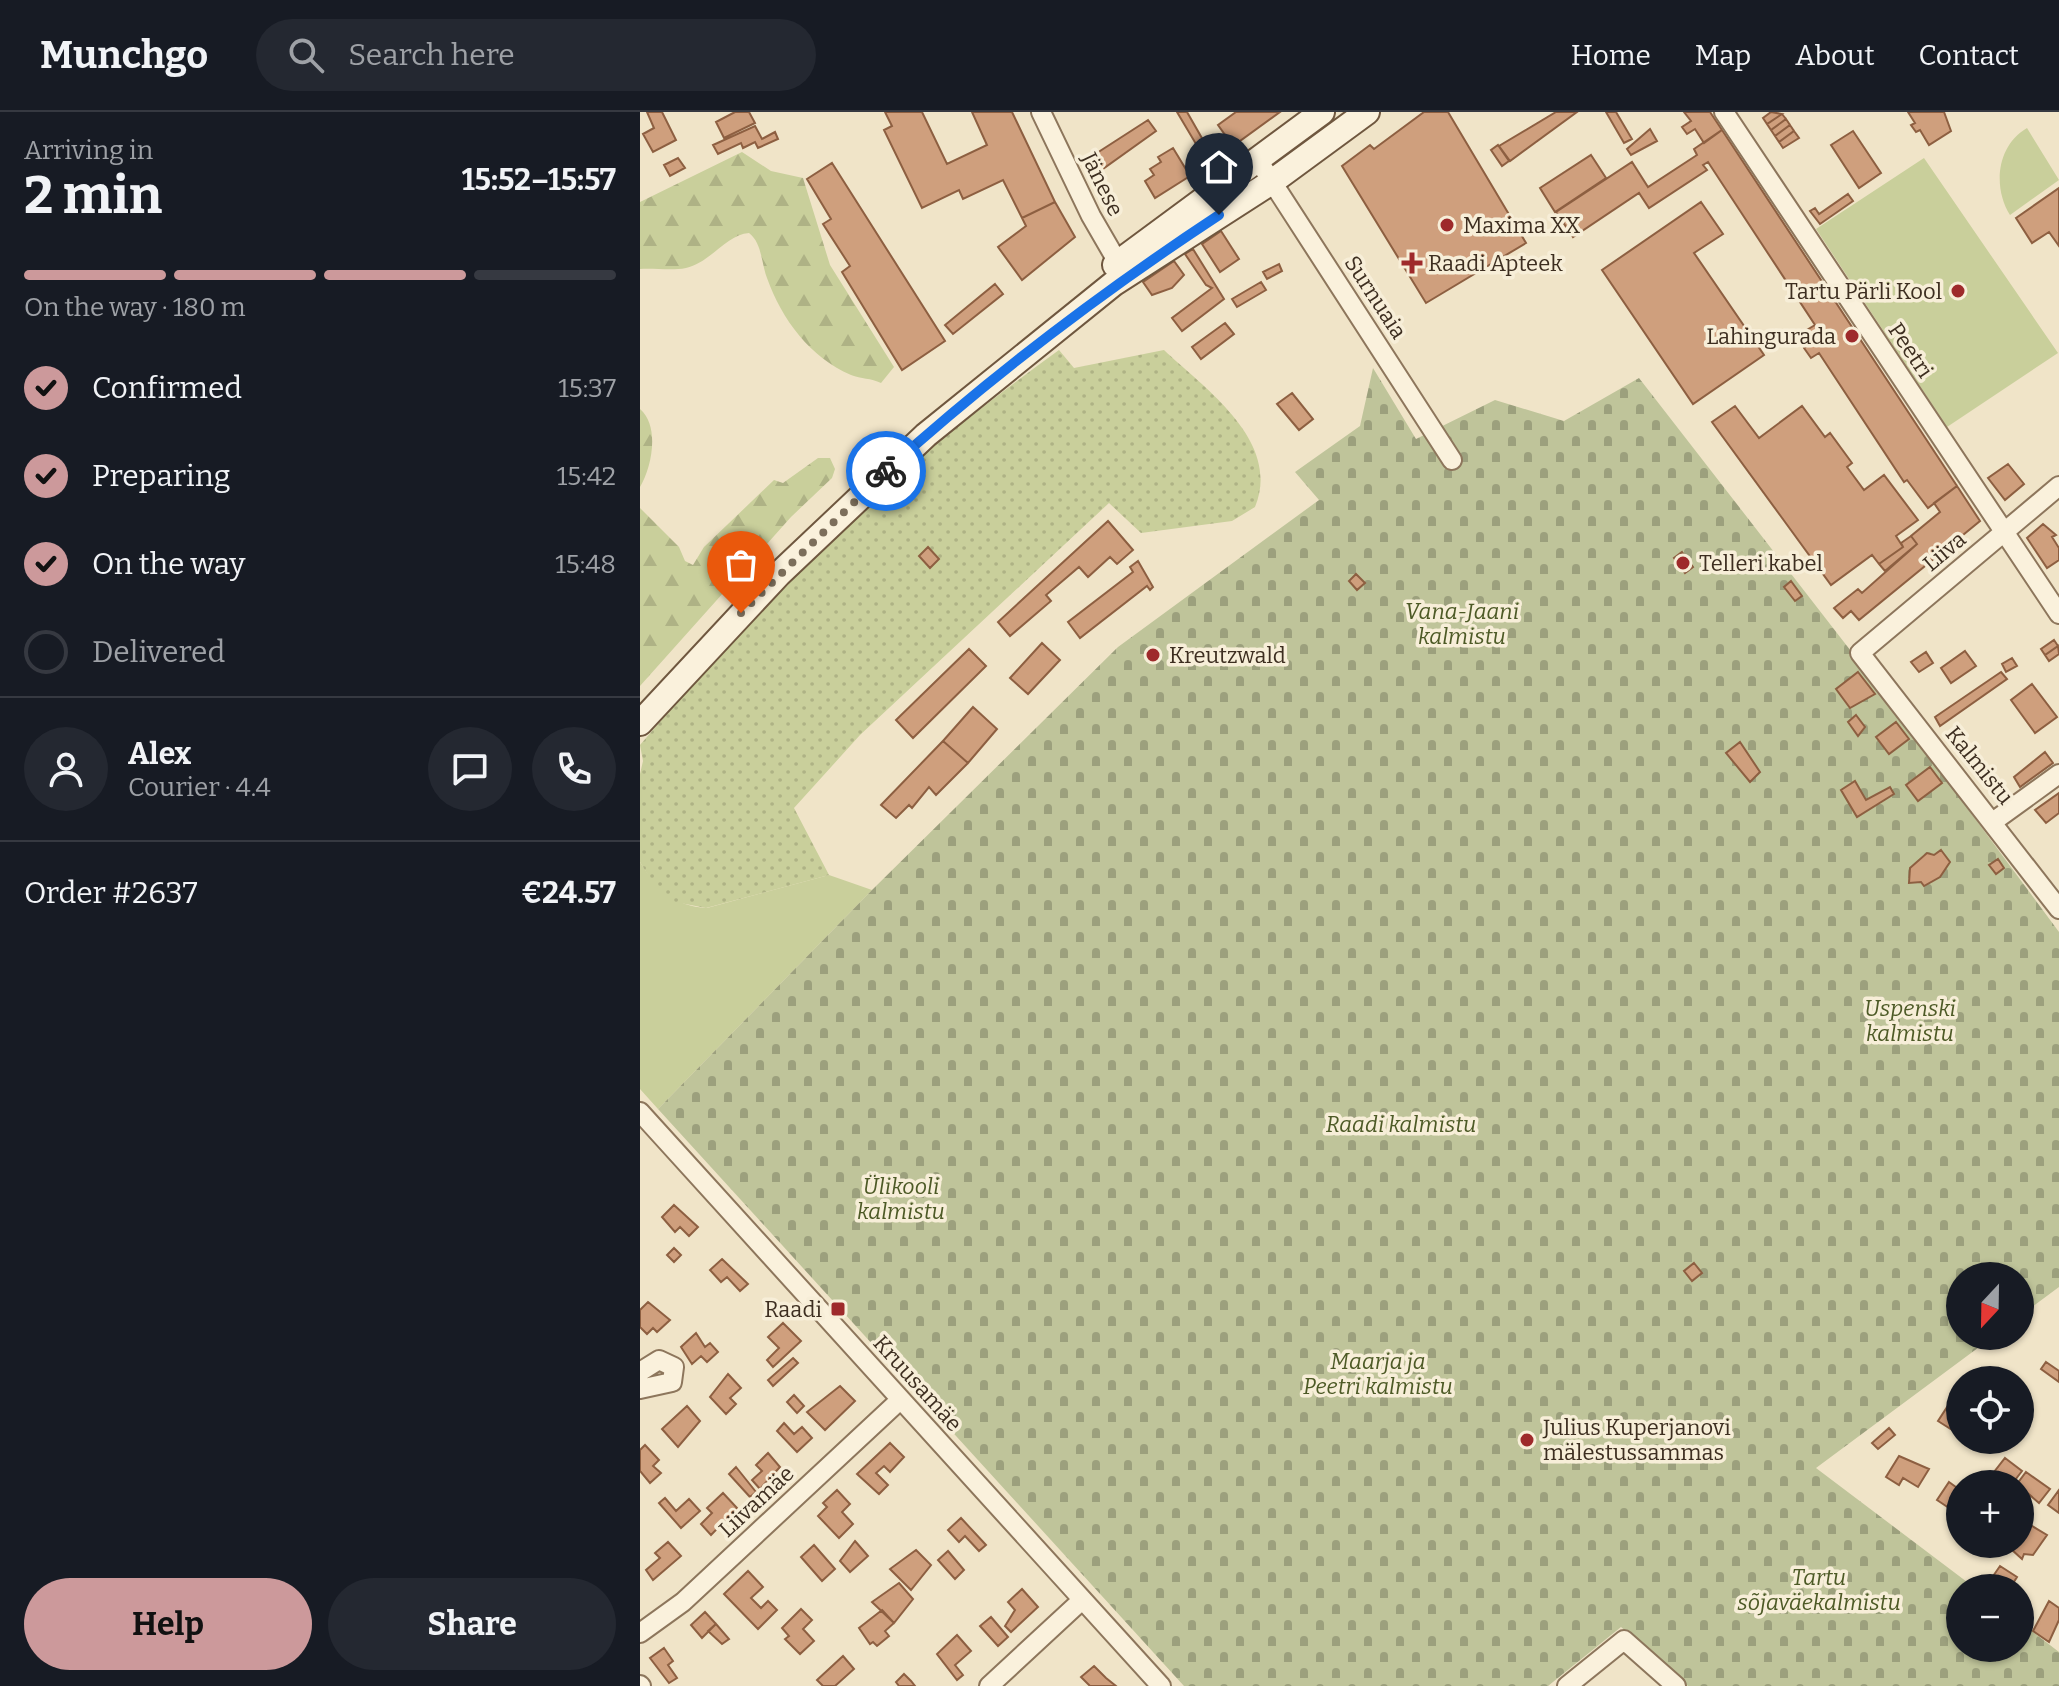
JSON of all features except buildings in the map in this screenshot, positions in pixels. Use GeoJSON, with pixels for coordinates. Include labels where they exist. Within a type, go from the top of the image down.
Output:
{"type":"FeatureCollection","features":[{"type":"Feature","properties":{"kind":"main road"},"geometry":{"type":"LineString","coordinates":[[640,723],[722,632],[837,516],[926,435],[1122,269],[1322,112]]}},
{"type":"Feature","properties":{"kind":"main road"},"geometry":{"type":"LineString","coordinates":[[640,701],[745,586],[850,484],[951,394],[1122,269],[1273,181],[1367,112]]}},
{"type":"Feature","properties":{"kind":"street","name":"Jänese"},"geometry":{"type":"LineString","coordinates":[[1041,112],[1122,269]]}},
{"type":"Feature","properties":{"kind":"street","name":"Peetri"},"geometry":{"type":"LineString","coordinates":[[1724,112],[2059,614]]}},
{"type":"Feature","properties":{"kind":"street","name":"Surnuaia"},"geometry":{"type":"LineString","coordinates":[[1258,160],[1452,460]]}},
{"type":"Feature","properties":{"kind":"street","name":"Liiva"},"geometry":{"type":"LineString","coordinates":[[1860,653],[2059,486]]}},
{"type":"Feature","properties":{"kind":"street","name":"Kalmistu"},"geometry":{"type":"LineString","coordinates":[[1860,653],[1994,821],[2059,909]]}},
{"type":"Feature","properties":{"kind":"street"},"geometry":{"type":"LineString","coordinates":[[1994,821],[2059,774]]}},
{"type":"Feature","properties":{"kind":"street","name":"Kruusamäe"},"geometry":{"type":"LineString","coordinates":[[640,1112],[1161,1686]]}},
{"type":"Feature","properties":{"kind":"street"},"geometry":{"type":"LineString","coordinates":[[640,1372],[659,1360],[674,1367],[672,1382],[640,1389]]}},
{"type":"Feature","properties":{"kind":"street","name":"Liivamäe"},"geometry":{"type":"LineString","coordinates":[[640,1633],[683,1602],[900,1400]]}},
{"type":"Feature","properties":{"kind":"street"},"geometry":{"type":"LineString","coordinates":[[989,1686],[1082,1600]]}},
{"type":"Feature","properties":{"kind":"street"},"geometry":{"type":"LineString","coordinates":[[1567,1686],[1624,1640],[1676,1686]]}},
{"type":"Feature","properties":{"kind":"green space"},"geometry":{"type":"Polygon","coordinates":[[[2027,128],[2059,180],[2010,215],[2001,193],[2000,168],[2009,145],[2027,128]]]}},
{"type":"Feature","properties":{"kind":"green space"},"geometry":{"type":"Polygon","coordinates":[[[742,152],[771,171],[803,178],[830,265],[894,367],[881,383],[851,375],[836,367],[799,336],[773,293],[759,247],[749,233],[733,238],[703,261],[686,268],[640,269],[640,202],[742,152]]]}},
{"type":"Feature","properties":{"kind":"green space","name":"Tartu Pärli Kool"},"geometry":{"type":"Polygon","coordinates":[[[1924,158],[2058,353],[1947,427],[1816,229],[1924,158]]]}},
{"type":"Feature","properties":{"kind":"green space"},"geometry":{"type":"Polygon","coordinates":[[[1059,350],[1074,368],[1164,350],[1218,399],[1249,439],[1258,460],[1261,483],[1255,507],[1232,521],[1141,533],[1109,503],[860,735],[794,808],[829,875],[706,908],[675,902],[656,888],[640,862],[640,774],[643,761],[640,745],[753,614],[824,542],[922,456],[1059,350]]]}},
{"type":"Feature","properties":{"kind":"green space","name":"Maarja ja Peetri kalmistu"},"geometry":{"type":"Polygon","coordinates":[[[1373,368],[1416,439],[1495,400],[1564,421],[1639,378],[1854,655],[2059,932],[2059,1287],[2034,1306],[2034,1262],[1946,1262],[1946,1350],[1975,1350],[1954,1366],[1946,1366],[1946,1372],[1816,1468],[1956,1574],[1946,1574],[1946,1662],[2034,1662],[2034,1633],[2059,1652],[2059,1686],[1688,1686],[1621,1627],[1548,1686],[1184,1686],[658,1109],[872,890],[1118,647],[1319,500],[1295,472],[1360,426],[1373,368]]]}},
{"type":"Feature","properties":{"kind":"green space"},"geometry":{"type":"Polygon","coordinates":[[[640,409],[650,426],[652,447],[648,469],[640,487],[640,409]]]}},
{"type":"Feature","properties":{"kind":"green space"},"geometry":{"type":"Polygon","coordinates":[[[818,458],[830,458],[835,469],[832,478],[791,517],[640,686],[640,508],[679,547],[685,561],[693,565],[704,547],[774,480],[783,483],[818,458]]]}},
{"type":"Feature","properties":{"kind":"green space"},"geometry":{"type":"Polygon","coordinates":[[[640,862],[668,894],[696,907],[707,908],[829,875],[872,890],[658,1109],[640,1089],[640,862]]]}},
{"type":"Feature","properties":{"kind":"way so far"},"geometry":{"type":"LineString","coordinates":[[741,613],[886,471]]}},
{"type":"Feature","properties":{"kind":"place","name":"Maxima XX"},"geometry":{"type":"Point","coordinates":[1447,225]}},
{"type":"Feature","properties":{"kind":"place","name":"Raadi Apteek"},"geometry":{"type":"Point","coordinates":[1412,263]}},
{"type":"Feature","properties":{"kind":"place","name":"Tartu Pärli Kool"},"geometry":{"type":"Point","coordinates":[1958,291]}},
{"type":"Feature","properties":{"kind":"place","name":"Lahingurada"},"geometry":{"type":"Point","coordinates":[1852,336]}},
{"type":"Feature","properties":{"kind":"place","name":"Telleri kabel"},"geometry":{"type":"Point","coordinates":[1683,563]}},
{"type":"Feature","properties":{"kind":"place","name":"Kreutzwald"},"geometry":{"type":"Point","coordinates":[1153,655]}},
{"type":"Feature","properties":{"kind":"place","name":"Raadi"},"geometry":{"type":"Point","coordinates":[838,1309]}},
{"type":"Feature","properties":{"kind":"place","name":"Julius Kuperjanovi mälestussammas"},"geometry":{"type":"Point","coordinates":[1527,1440]}},
{"type":"Feature","properties":{"kind":"route"},"geometry":{"type":"LineString","coordinates":[[886,471],[1113,284],[1219,215]]}},
{"type":"Feature","properties":{"kind":"park label","name":"Vana-Jaani kalmistu"},"geometry":{"type":"Point","coordinates":[1462,624]}},
{"type":"Feature","properties":{"kind":"park label","name":"Uspenski kalmistu"},"geometry":{"type":"Point","coordinates":[1910,1020]}},
{"type":"Feature","properties":{"kind":"park label","name":"Raadi kalmistu"},"geometry":{"type":"Point","coordinates":[1401,1124]}},
{"type":"Feature","properties":{"kind":"park label","name":"Ülikooli kalmistu"},"geometry":{"type":"Point","coordinates":[901,1198]}},
{"type":"Feature","properties":{"kind":"park label","name":"Tartu sõjaväekalmistu"},"geometry":{"type":"Point","coordinates":[1819,1590]}}]}
